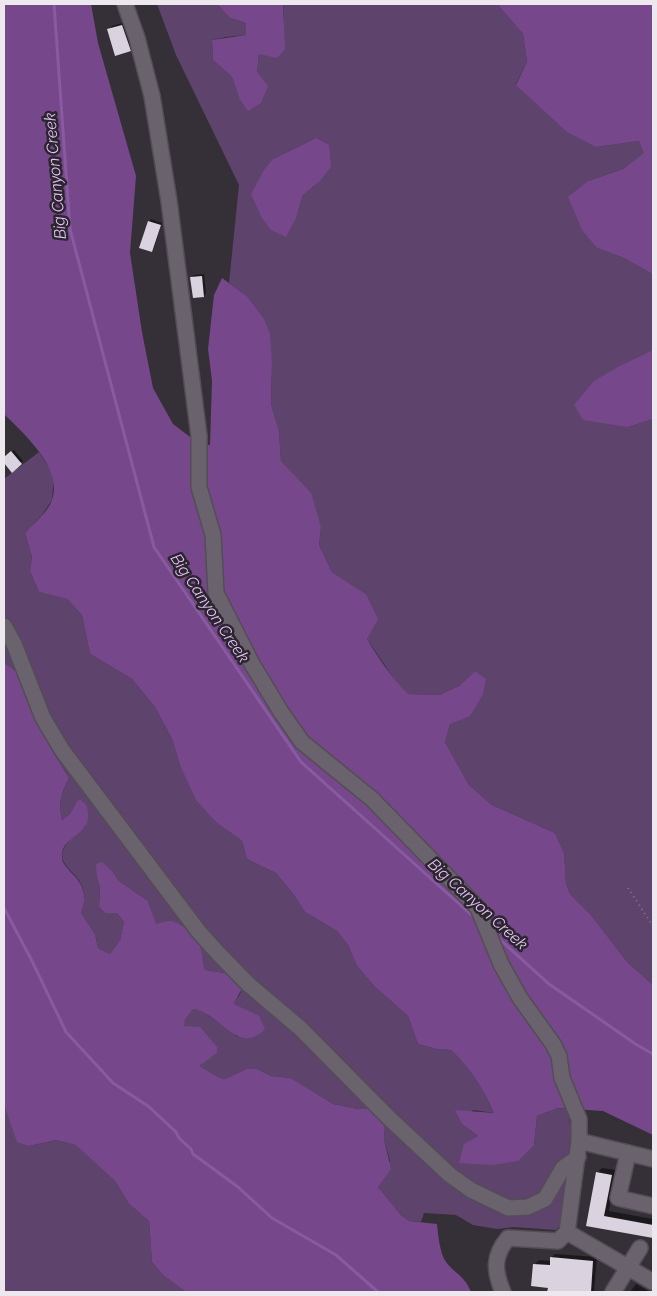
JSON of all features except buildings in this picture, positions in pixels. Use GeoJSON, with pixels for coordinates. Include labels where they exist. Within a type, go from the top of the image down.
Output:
{"type":"FeatureCollection","features":[{"type":"Feature","properties":{"kind":"lane"},"geometry":{"type":"LineString","coordinates":[[125,4],[137,38],[152,96],[169,201],[199,436],[199,487],[212,534],[216,593],[252,664],[302,742],[372,799],[478,908],[501,964],[520,998],[553,1044],[559,1056],[562,1078],[579,1119],[580,1141],[567,1232],[558,1241],[508,1238],[499,1249],[496,1276],[503,1292]]}},
{"type":"Feature","properties":{"kind":"lane"},"geometry":{"type":"LineString","coordinates":[[4,626],[14,644],[43,718],[62,750],[199,932],[248,984],[300,1028],[426,1155],[471,1190],[502,1205],[515,1208],[528,1207],[545,1199],[563,1168],[578,1157]]}},
{"type":"Feature","properties":{"kind":"lane"},"geometry":{"type":"LineString","coordinates":[[580,1141],[653,1159]]}},
{"type":"Feature","properties":{"kind":"lane"},"geometry":{"type":"LineString","coordinates":[[628,1153],[618,1198],[653,1206]]}},
{"type":"Feature","properties":{"kind":"lane"},"geometry":{"type":"LineString","coordinates":[[567,1232],[653,1282]]}},
{"type":"Feature","properties":{"kind":"lane"},"geometry":{"type":"LineString","coordinates":[[614,1292],[640,1248]]}},
{"type":"Feature","properties":{"kind":"path"},"geometry":{"type":"LineString","coordinates":[[628,888],[653,926]]}},
{"type":"Feature","properties":{"kind":"shaded area"},"geometry":{"type":"Polygon","coordinates":[[[4,4],[91,4],[98,43],[136,176],[130,253],[142,332],[153,388],[173,424],[198,443],[210,445],[212,381],[208,349],[214,295],[222,278],[247,296],[263,317],[270,334],[272,363],[271,404],[279,431],[281,461],[311,493],[321,527],[319,545],[332,572],[366,594],[378,619],[367,639],[376,654],[408,694],[439,695],[459,686],[475,671],[486,679],[483,694],[470,716],[450,724],[445,742],[469,785],[492,805],[555,833],[564,853],[566,883],[570,894],[591,915],[628,963],[653,985],[653,1135],[603,1111],[558,1108],[537,1116],[534,1145],[518,1161],[492,1165],[459,1163],[464,1144],[478,1136],[462,1124],[455,1110],[494,1113],[480,1086],[465,1065],[451,1050],[437,1049],[418,1044],[408,1016],[375,987],[357,966],[348,945],[337,931],[305,912],[276,873],[247,859],[242,841],[217,823],[196,800],[180,765],[172,739],[155,707],[132,679],[90,654],[82,615],[67,599],[39,592],[30,571],[32,557],[25,533],[44,513],[52,500],[54,488],[52,476],[40,452],[4,414],[4,4]]]}},
{"type":"Feature","properties":{"kind":"shaded area"},"geometry":{"type":"Polygon","coordinates":[[[157,4],[217,4],[230,18],[246,23],[246,35],[212,40],[213,60],[232,77],[239,98],[257,72],[259,54],[284,18],[283,4],[497,4],[523,34],[527,62],[516,84],[596,147],[639,141],[645,153],[623,169],[588,181],[597,248],[624,258],[652,274],[653,277],[653,350],[644,356],[628,427],[653,419],[653,985],[628,963],[591,915],[570,894],[566,883],[564,853],[555,833],[492,805],[469,785],[445,742],[450,724],[475,671],[459,686],[439,695],[407,694],[397,683],[367,639],[366,594],[332,572],[319,545],[321,527],[295,477],[281,461],[279,431],[271,404],[272,363],[263,317],[247,296],[229,283],[239,185],[176,55],[157,4]],[[316,138],[273,159],[302,196],[319,182],[316,138]]]}},
{"type":"Feature","properties":{"kind":"shaded area"},"geometry":{"type":"Polygon","coordinates":[[[217,4],[283,4],[285,49],[277,58],[259,54],[257,72],[268,86],[261,103],[248,111],[239,98],[232,77],[213,60],[212,40],[246,35],[246,23],[230,18],[217,4]]]}},
{"type":"Feature","properties":{"kind":"shaded area"},"geometry":{"type":"Polygon","coordinates":[[[497,4],[653,4],[653,277],[652,274],[624,258],[597,248],[582,230],[568,197],[588,181],[623,169],[644,153],[639,141],[596,147],[567,132],[516,85],[527,62],[523,34],[497,4]]]}},
{"type":"Feature","properties":{"kind":"shaded area"},"geometry":{"type":"Polygon","coordinates":[[[316,138],[329,145],[331,167],[319,182],[302,196],[296,218],[286,237],[271,230],[262,218],[251,194],[264,170],[273,159],[316,138]]]}},
{"type":"Feature","properties":{"kind":"shaded area"},"geometry":{"type":"Polygon","coordinates":[[[653,350],[653,419],[628,427],[583,420],[574,405],[594,381],[653,350]]]}},
{"type":"Feature","properties":{"kind":"shaded area"},"geometry":{"type":"Polygon","coordinates":[[[39,452],[54,476],[52,500],[42,515],[25,533],[32,557],[30,571],[39,592],[67,599],[82,615],[90,654],[132,679],[155,707],[172,739],[180,765],[217,823],[242,841],[247,859],[276,873],[305,912],[337,931],[348,945],[357,966],[375,987],[408,1016],[418,1044],[437,1049],[451,1050],[471,1072],[494,1113],[473,1110],[462,1124],[478,1136],[534,1145],[537,1116],[558,1108],[568,1109],[571,1132],[561,1224],[556,1230],[513,1227],[497,1229],[473,1225],[456,1215],[424,1213],[421,1222],[409,1221],[401,1215],[378,1187],[390,1161],[384,1139],[385,1121],[371,1109],[358,1109],[333,1104],[291,1078],[271,1076],[257,1069],[246,1069],[225,1079],[198,1066],[216,1053],[184,1026],[184,1019],[193,1009],[201,1010],[238,1037],[245,1010],[234,1004],[241,992],[231,974],[205,970],[200,944],[155,924],[148,901],[119,881],[113,872],[97,877],[100,888],[99,907],[105,913],[117,913],[124,922],[120,940],[110,954],[98,948],[95,934],[81,913],[84,900],[82,886],[66,866],[62,855],[63,849],[70,840],[86,826],[77,801],[70,814],[62,820],[61,798],[69,778],[50,747],[18,673],[4,662],[4,479],[39,452]]]}},
{"type":"Feature","properties":{"kind":"shaded area"},"geometry":{"type":"Polygon","coordinates":[[[4,662],[18,673],[50,747],[69,778],[61,798],[62,820],[70,814],[77,801],[81,800],[87,806],[88,818],[86,825],[65,845],[62,854],[63,861],[84,891],[81,913],[95,934],[98,948],[110,954],[120,940],[124,922],[117,913],[105,913],[99,907],[100,888],[96,864],[102,862],[113,872],[119,881],[148,901],[156,924],[169,921],[175,922],[183,926],[194,936],[200,946],[205,970],[231,974],[244,984],[234,1004],[259,1016],[265,1029],[255,1036],[246,1038],[237,1036],[211,1017],[193,1009],[185,1019],[184,1026],[200,1027],[217,1047],[217,1053],[199,1066],[225,1079],[246,1069],[257,1069],[271,1076],[291,1078],[333,1104],[358,1109],[371,1109],[385,1121],[384,1139],[391,1169],[378,1187],[401,1215],[409,1221],[437,1224],[444,1259],[466,1282],[471,1292],[186,1292],[164,1276],[152,1262],[149,1221],[129,1204],[115,1181],[76,1145],[56,1140],[29,1146],[17,1142],[4,1104],[4,662]]]}},
{"type":"Feature","properties":{"kind":"shaded area"},"geometry":{"type":"Polygon","coordinates":[[[4,1104],[29,1146],[56,1140],[77,1145],[115,1181],[129,1204],[149,1221],[152,1262],[164,1276],[186,1292],[4,1292],[4,1104]]]}},
{"type":"Feature","properties":{"kind":"waterway","name":"Big Canyon Creek"},"geometry":{"type":"LineString","coordinates":[[54,4],[70,229],[154,547],[301,762],[476,919]]}},
{"type":"Feature","properties":{"kind":"waterway"},"geometry":{"type":"LineString","coordinates":[[4,908],[66,1032],[113,1083],[148,1106],[176,1132],[193,1154],[238,1187],[272,1218],[336,1255],[378,1292]]}},
{"type":"Feature","properties":{"kind":"waterway","name":"Big Canyon Creek"},"geometry":{"type":"LineString","coordinates":[[496,936],[549,984],[653,1054]]}}]}
